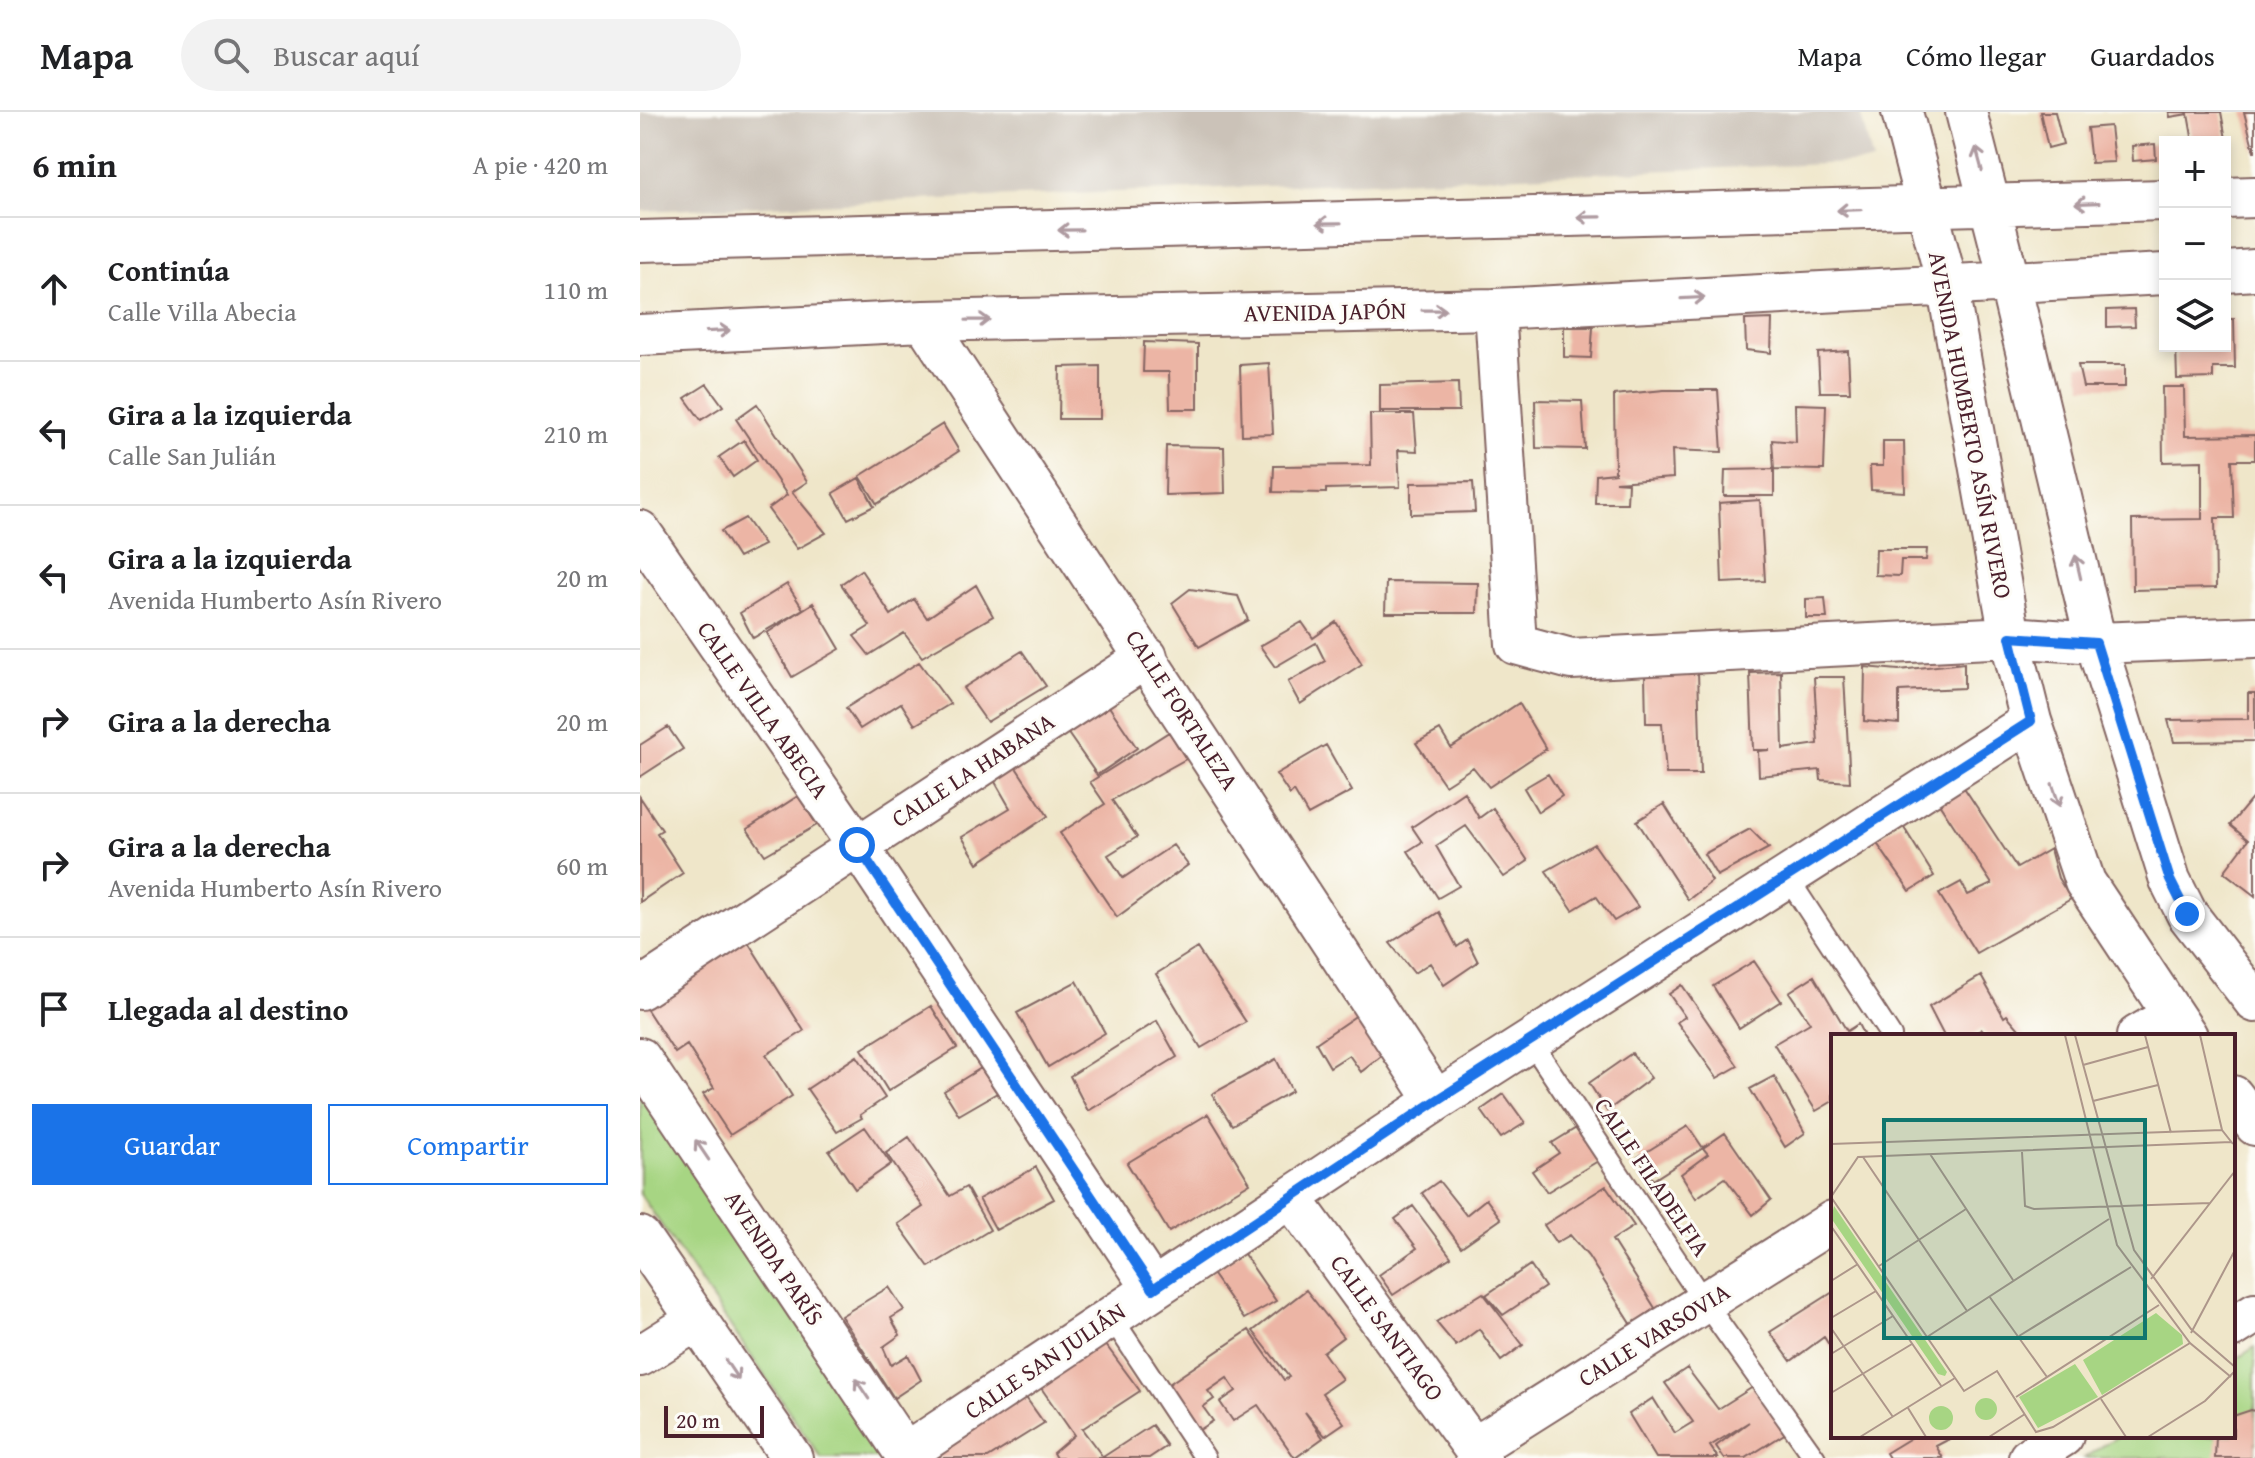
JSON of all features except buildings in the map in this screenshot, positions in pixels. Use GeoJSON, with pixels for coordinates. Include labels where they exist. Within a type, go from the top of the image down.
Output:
{"type":"FeatureCollection","features":[{"type":"Feature","properties":{"kind":"street","name":"AVENIDA HUMBERTO ASÍN RIVERO"},"geometry":{"type":"LineString","coordinates":[[1902,112],[1947,284],[2010,637],[2031,721],[2085,882],[2179,1026]]}},
{"type":"Feature","properties":{"kind":"street"},"geometry":{"type":"LineString","coordinates":[[1966,112],[2096,643],[2170,880],[2187,914],[2255,1002]]}},
{"type":"Feature","properties":{"kind":"street"},"geometry":{"type":"LineString","coordinates":[[2231,198],[2255,197]]}},
{"type":"Feature","properties":{"kind":"street"},"geometry":{"type":"LineString","coordinates":[[640,241],[2159,200]]}},
{"type":"Feature","properties":{"kind":"street"},"geometry":{"type":"LineString","coordinates":[[2231,272],[2255,270]]}},
{"type":"Feature","properties":{"kind":"street","name":"AVENIDA JAPÓN"},"geometry":{"type":"LineString","coordinates":[[640,335],[924,321],[1495,309],[2159,274]]}},
{"type":"Feature","properties":{"kind":"street"},"geometry":{"type":"LineString","coordinates":[[1495,309],[1516,644],[1571,659],[2010,637],[2096,643],[2255,637]]}},
{"type":"Feature","properties":{"kind":"street","name":"CALLE FORTALEZA"},"geometry":{"type":"LineString","coordinates":[[924,321],[1436,1101]]}},
{"type":"Feature","properties":{"kind":"street","name":"CALLE VILLA ABECIA"},"geometry":{"type":"LineString","coordinates":[[640,531],[857,845],[1153,1289]]}},
{"type":"Feature","properties":{"kind":"street","name":"CALLE LA HABANA"},"geometry":{"type":"LineString","coordinates":[[640,989],[1147,657]]}},
{"type":"Feature","properties":{"kind":"street","name":"CALLE SAN JULIÁN"},"geometry":{"type":"LineString","coordinates":[[907,1456],[1436,1101],[2031,721]]}},
{"type":"Feature","properties":{"kind":"street"},"geometry":{"type":"LineString","coordinates":[[2145,1034],[2179,1026]]}},
{"type":"Feature","properties":{"kind":"street","name":"AVENIDA PARÍS"},"geometry":{"type":"LineString","coordinates":[[640,1058],[907,1456]]}},
{"type":"Feature","properties":{"kind":"street"},"geometry":{"type":"LineString","coordinates":[[2235,1099],[2255,1125]]}},
{"type":"Feature","properties":{"kind":"street","name":"CALLE SANTIAGO"},"geometry":{"type":"LineString","coordinates":[[1292,1199],[1478,1453]]}},
{"type":"Feature","properties":{"kind":"street","name":"CALLE VARSOVIA"},"geometry":{"type":"LineString","coordinates":[[1478,1453],[1831,1222]]}},
{"type":"Feature","properties":{"kind":"street"},"geometry":{"type":"LineString","coordinates":[[640,1237],[792,1458]]}},
{"type":"Feature","properties":{"kind":"street"},"geometry":{"type":"LineString","coordinates":[[2235,1326],[2255,1313]]}},
{"type":"Feature","properties":{"kind":"street"},"geometry":{"type":"LineString","coordinates":[[640,1356],[697,1320]]}},
{"type":"Feature","properties":{"kind":"street"},"geometry":{"type":"LineString","coordinates":[[2029,1458],[2060,1438]]}},
{"type":"Feature","properties":{"kind":"lane"},"geometry":{"type":"LineString","coordinates":[[1787,877],[1890,1034]]}},
{"type":"Feature","properties":{"kind":"lane","name":"CALLE FILADELFIA"},"geometry":{"type":"LineString","coordinates":[[1531,1042],[1705,1303],[1815,1458]]}},
{"type":"Feature","properties":{"kind":"lane"},"geometry":{"type":"LineString","coordinates":[[1112,1318],[1205,1458]]}},
{"type":"Feature","properties":{"kind":"shaded area"},"geometry":{"type":"Polygon","coordinates":[[[640,112],[1860,112],[1873,162],[640,211],[640,112]]]}},
{"type":"Feature","properties":{"kind":"green space"},"geometry":{"type":"Polygon","coordinates":[[[640,1083],[896,1458],[821,1458],[640,1194],[640,1083]]]}},
{"type":"Feature","properties":{"kind":"green space"},"geometry":{"type":"Polygon","coordinates":[[[2255,1347],[2255,1458],[2084,1458],[2115,1438],[2235,1438],[2235,1360],[2255,1347]]]}},
{"type":"Feature","properties":{"kind":"route"},"geometry":{"type":"LineString","coordinates":[[857,845],[1153,1289],[1436,1101],[2031,721],[2010,637],[2096,643],[2170,880],[2187,914]]}}]}
